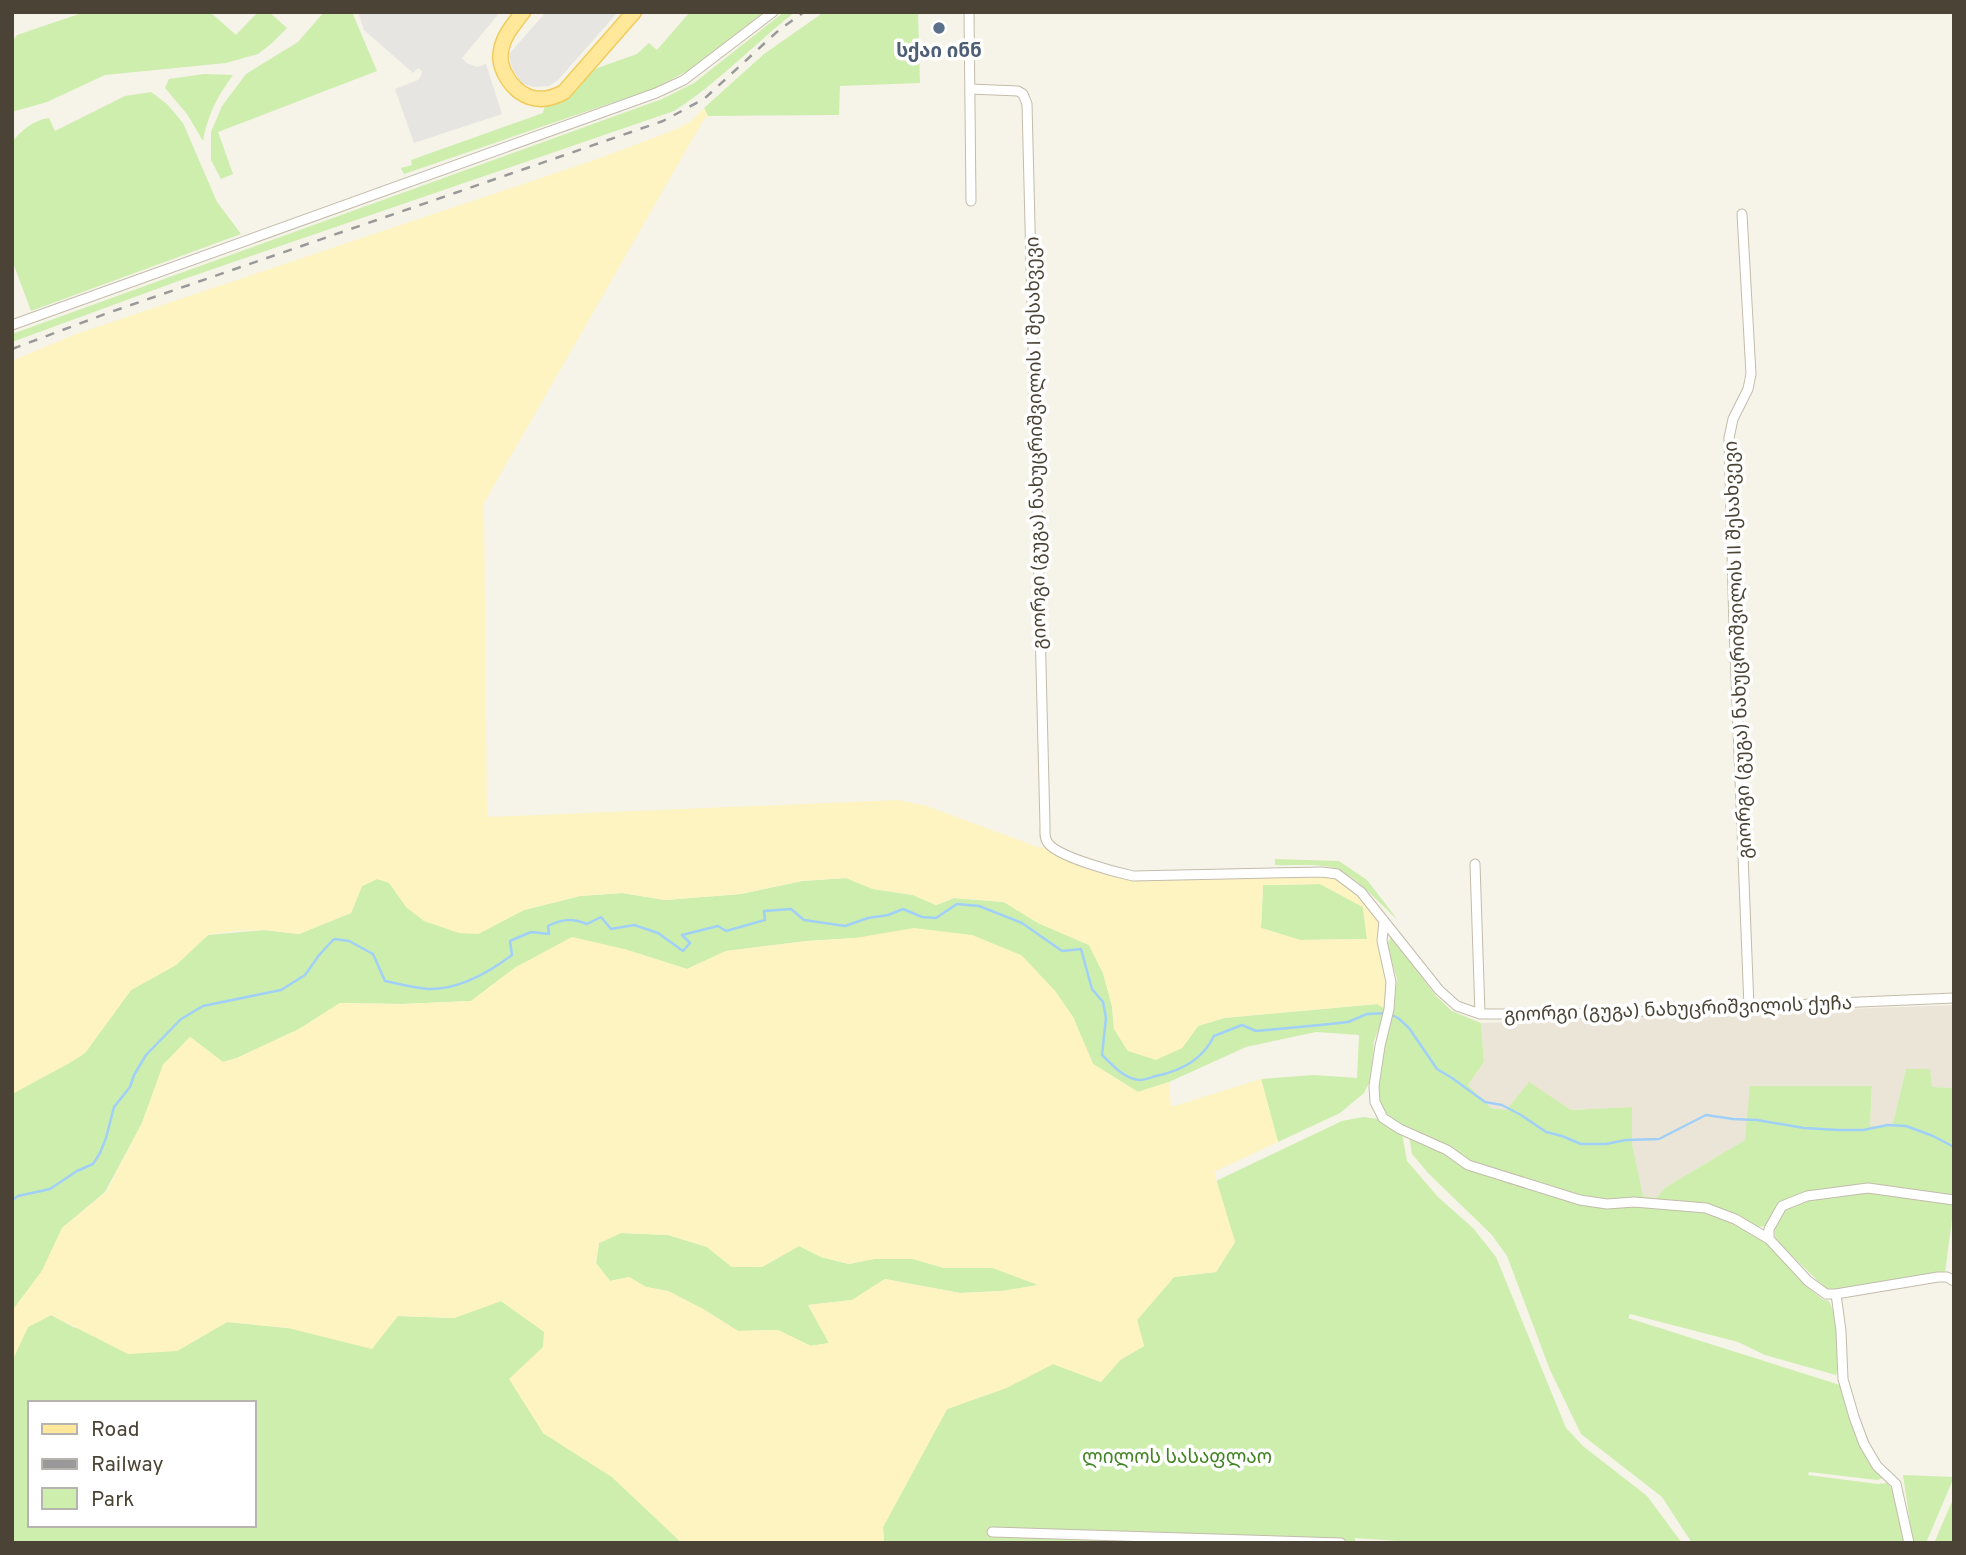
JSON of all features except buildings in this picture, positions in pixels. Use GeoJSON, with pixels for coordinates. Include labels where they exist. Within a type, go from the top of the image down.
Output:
{"type":"FeatureCollection","features":[{"type":"Feature","properties":{"kind":"main road"},"geometry":{"type":"LineString","coordinates":[[523,12],[502,44],[501,65],[518,91],[538,99],[552,99],[564,92],[634,12]]}},
{"type":"Feature","properties":{"kind":"street"},"geometry":{"type":"LineString","coordinates":[[12,324],[656,93],[684,79],[773,12]]}},
{"type":"Feature","properties":{"kind":"street"},"geometry":{"type":"LineString","coordinates":[[969,12],[971,201]]}},
{"type":"Feature","properties":{"kind":"street","name":"გიორგი (გუგა) ნახუცრიშვილის I შესახვევი"},"geometry":{"type":"LineString","coordinates":[[970,89],[1018,91],[1023,94],[1027,104],[1045,838],[1049,845]]}},
{"type":"Feature","properties":{"kind":"street","name":"გიორგი (გუგა) ნახუცრიშვილის II შესახვევი"},"geometry":{"type":"LineString","coordinates":[[1742,214],[1751,374],[1748,389],[1733,419],[1729,438],[1749,1007]]}},
{"type":"Feature","properties":{"kind":"street","name":"გიორგი (გუგა) ნახუცრიშვილის ქუჩა"},"geometry":{"type":"LineString","coordinates":[[1049,845],[1087,863],[1133,876],[1322,872],[1337,874],[1361,892],[1439,990],[1457,1006],[1480,1014],[1574,1014],[1954,998]]}},
{"type":"Feature","properties":{"kind":"street"},"geometry":{"type":"LineString","coordinates":[[1475,864],[1480,1014]]}},
{"type":"Feature","properties":{"kind":"street"},"geometry":{"type":"LineString","coordinates":[[1384,921],[1382,941],[1391,982],[1389,1009],[1374,1086],[1375,1102],[1383,1118],[1400,1129],[1447,1150],[1468,1165],[1580,1200],[1607,1204],[1634,1202],[1706,1208],[1735,1219],[1769,1239],[1808,1281],[1826,1294],[1927,1278],[1947,1277],[1954,1281]]}},
{"type":"Feature","properties":{"kind":"street"},"geometry":{"type":"LineString","coordinates":[[1769,1239],[1769,1229],[1782,1206],[1807,1196],[1868,1188],[1954,1200]]}},
{"type":"Feature","properties":{"kind":"street"},"geometry":{"type":"LineString","coordinates":[[1836,1294],[1843,1379],[1854,1417],[1864,1444],[1877,1466],[1896,1484],[1909,1543]]}},
{"type":"Feature","properties":{"kind":"street"},"geometry":{"type":"LineString","coordinates":[[992,1532],[1341,1543]]}},
{"type":"Feature","properties":{"kind":"shaded area"},"geometry":{"type":"Polygon","coordinates":[[[358,12],[500,12],[462,58],[477,67],[486,64],[502,114],[414,143],[395,89],[418,80],[422,71],[418,68],[413,73],[364,30],[358,12]]]}},
{"type":"Feature","properties":{"kind":"shaded area"},"geometry":{"type":"Polygon","coordinates":[[[546,12],[618,12],[558,80],[549,86],[533,87],[521,83],[512,68],[509,54],[546,12]]]}},
{"type":"Feature","properties":{"kind":"shaded area"},"geometry":{"type":"Polygon","coordinates":[[[1954,1005],[1954,1088],[1932,1087],[1906,1069],[1892,1127],[1870,1126],[1872,1087],[1745,1140],[1666,1187],[1656,1198],[1642,1196],[1632,1144],[1631,1107],[1571,1110],[1529,1083],[1506,1110],[1491,1108],[1468,1085],[1484,1062],[1481,1023],[1954,1005]]]}},
{"type":"Feature","properties":{"kind":"green space"},"geometry":{"type":"Polygon","coordinates":[[[79,12],[210,12],[236,35],[258,12],[269,12],[287,28],[258,54],[226,63],[105,75],[47,102],[12,112],[12,42],[17,35],[79,12]]]}},
{"type":"Feature","properties":{"kind":"green space"},"geometry":{"type":"Polygon","coordinates":[[[324,12],[352,12],[377,71],[218,132],[233,174],[221,179],[211,160],[211,132],[222,106],[246,74],[298,42],[324,12]]]}},
{"type":"Feature","properties":{"kind":"green space"},"geometry":{"type":"Polygon","coordinates":[[[690,12],[764,12],[689,70],[655,88],[404,174],[401,168],[412,165],[411,160],[543,113],[545,105],[589,71],[637,54],[649,43],[657,50],[690,12]]]}},
{"type":"Feature","properties":{"kind":"green space"},"geometry":{"type":"Polygon","coordinates":[[[784,12],[795,12],[706,88],[674,111],[184,279],[12,342],[12,334],[662,99],[694,83],[784,12]]]}},
{"type":"Feature","properties":{"kind":"green space"},"geometry":{"type":"Polygon","coordinates":[[[824,12],[918,12],[920,83],[840,86],[839,115],[708,116],[704,108],[764,54],[824,12]]]}},
{"type":"Feature","properties":{"kind":"green space"},"geometry":{"type":"Polygon","coordinates":[[[204,74],[233,75],[214,106],[203,141],[187,114],[165,88],[169,79],[204,74]]]}},
{"type":"Feature","properties":{"kind":"green space"},"geometry":{"type":"Polygon","coordinates":[[[151,92],[167,104],[183,123],[217,202],[241,234],[31,311],[12,260],[12,142],[24,129],[38,121],[49,118],[55,131],[125,96],[151,92]]]}},
{"type":"Feature","properties":{"kind":"green space"},"geometry":{"type":"Polygon","coordinates":[[[1275,859],[1339,861],[1367,880],[1397,919],[1361,885],[1337,869],[1314,865],[1275,865],[1275,859]]]}},
{"type":"Feature","properties":{"kind":"green space"},"geometry":{"type":"Polygon","coordinates":[[[846,878],[873,889],[913,895],[936,905],[954,898],[1004,902],[1038,923],[1089,945],[1103,973],[1112,1006],[1114,1029],[1128,1051],[1182,1048],[1198,1026],[1224,1018],[1377,1004],[1386,1009],[1374,1041],[1371,1079],[1364,1093],[1340,1113],[1278,1142],[1261,1079],[1314,1075],[1357,1078],[1359,1035],[1316,1032],[1246,1047],[1169,1082],[1138,1092],[1093,1064],[1073,1017],[1055,991],[1021,955],[855,938],[726,951],[687,969],[624,949],[516,967],[471,1001],[340,1003],[299,1029],[223,1062],[190,1037],[163,1065],[142,1123],[105,1192],[62,1228],[42,1271],[12,1311],[12,1094],[85,1053],[131,990],[176,965],[208,935],[264,930],[299,934],[351,913],[362,886],[377,879],[389,882],[407,908],[478,934],[524,910],[580,896],[622,893],[665,900],[741,894],[802,881],[846,878]]]}},
{"type":"Feature","properties":{"kind":"green space"},"geometry":{"type":"Polygon","coordinates":[[[1320,884],[1363,907],[1367,939],[1300,940],[1261,928],[1263,885],[1320,884]]]}},
{"type":"Feature","properties":{"kind":"green space"},"geometry":{"type":"Polygon","coordinates":[[[1391,937],[1436,996],[1452,1011],[1481,1023],[1484,1062],[1468,1085],[1491,1108],[1506,1110],[1529,1082],[1571,1110],[1632,1107],[1632,1144],[1643,1196],[1656,1198],[1666,1187],[1745,1140],[1750,1086],[1872,1086],[1870,1126],[1892,1127],[1906,1069],[1930,1069],[1932,1087],[1954,1088],[1954,1196],[1869,1184],[1822,1189],[1798,1194],[1779,1204],[1765,1226],[1758,1227],[1706,1204],[1635,1198],[1583,1199],[1469,1162],[1453,1150],[1386,1116],[1379,1102],[1377,1086],[1383,1037],[1394,1009],[1397,979],[1387,945],[1391,937]]]}},
{"type":"Feature","properties":{"kind":"green space","name":"ლილოს სასაფლაო"},"geometry":{"type":"Polygon","coordinates":[[[1363,1117],[1378,1119],[1402,1133],[1407,1161],[1438,1197],[1473,1228],[1496,1257],[1566,1428],[1583,1446],[1647,1496],[1682,1543],[1427,1543],[1355,1538],[1355,1543],[884,1543],[883,1527],[947,1409],[1006,1388],[1053,1364],[1101,1382],[1120,1360],[1144,1346],[1137,1320],[1174,1277],[1216,1272],[1235,1242],[1216,1181],[1342,1121],[1363,1117]]]}},
{"type":"Feature","properties":{"kind":"green space"},"geometry":{"type":"Polygon","coordinates":[[[1409,1136],[1495,1176],[1580,1205],[1610,1208],[1639,1205],[1707,1211],[1759,1237],[1805,1285],[1822,1299],[1829,1301],[1839,1337],[1836,1375],[1765,1355],[1738,1342],[1630,1314],[1628,1318],[1840,1385],[1884,1478],[1877,1480],[1809,1472],[1808,1475],[1887,1483],[1893,1490],[1904,1543],[1692,1543],[1662,1497],[1581,1434],[1550,1370],[1507,1256],[1492,1235],[1412,1154],[1409,1136]]]}},
{"type":"Feature","properties":{"kind":"green space"},"geometry":{"type":"Polygon","coordinates":[[[1872,1193],[1954,1204],[1945,1273],[1827,1290],[1775,1237],[1774,1227],[1785,1208],[1807,1198],[1872,1193]]]}},
{"type":"Feature","properties":{"kind":"green space"},"geometry":{"type":"Polygon","coordinates":[[[621,1233],[668,1235],[707,1247],[732,1267],[762,1267],[799,1246],[821,1257],[849,1264],[874,1259],[913,1259],[944,1268],[993,1268],[1039,1285],[1002,1291],[960,1293],[885,1279],[852,1300],[808,1305],[829,1343],[811,1346],[778,1330],[738,1331],[668,1291],[646,1287],[629,1277],[610,1281],[596,1263],[599,1243],[621,1233]]]}},
{"type":"Feature","properties":{"kind":"green space"},"geometry":{"type":"Polygon","coordinates":[[[501,1301],[544,1331],[543,1433],[612,1477],[682,1543],[12,1543],[12,1361],[28,1327],[51,1315],[73,1327],[177,1351],[227,1322],[288,1328],[398,1316],[454,1318],[501,1301]]]}},
{"type":"Feature","properties":{"kind":"green space"},"geometry":{"type":"Polygon","coordinates":[[[1903,1475],[1954,1477],[1926,1543],[1913,1543],[1903,1475]]]}},
{"type":"Feature","properties":{"kind":"green space"},"geometry":{"type":"Polygon","coordinates":[[[1954,1497],[1954,1543],[1934,1543],[1954,1497]]]}},
{"type":"Feature","properties":{"kind":"sand"},"geometry":{"type":"Polygon","coordinates":[[[704,108],[708,116],[484,503],[487,817],[898,800],[927,806],[1040,848],[1046,845],[1083,866],[1134,881],[1330,877],[1347,883],[1378,921],[1377,946],[1387,980],[1386,1009],[1377,1004],[1224,1018],[1198,1026],[1182,1048],[1156,1060],[1128,1051],[1114,1029],[1112,1006],[1103,973],[1089,945],[1038,923],[1004,902],[954,898],[936,905],[913,895],[873,889],[846,878],[802,881],[741,894],[665,900],[622,893],[580,896],[524,910],[478,934],[459,933],[424,921],[407,908],[389,883],[377,879],[362,886],[351,913],[299,934],[264,930],[208,935],[176,965],[131,990],[85,1053],[12,1094],[12,361],[76,334],[600,158],[690,122],[704,108]],[[1320,884],[1263,885],[1261,928],[1300,940],[1367,939],[1363,907],[1320,884]]]}},
{"type":"Feature","properties":{"kind":"sand"},"geometry":{"type":"Polygon","coordinates":[[[914,928],[972,935],[1021,955],[1055,991],[1073,1017],[1093,1064],[1138,1092],[1169,1082],[1171,1107],[1261,1079],[1278,1142],[1214,1172],[1235,1242],[1216,1272],[1174,1277],[1137,1320],[1144,1346],[1120,1360],[1101,1382],[1053,1364],[1006,1388],[947,1409],[883,1527],[884,1543],[682,1543],[612,1477],[543,1433],[509,1379],[543,1347],[544,1332],[501,1301],[454,1318],[398,1316],[372,1349],[288,1328],[227,1322],[177,1351],[128,1354],[51,1315],[28,1327],[12,1361],[12,1311],[42,1271],[62,1228],[106,1192],[142,1123],[163,1065],[190,1037],[223,1062],[299,1029],[340,1003],[471,1001],[516,967],[572,937],[624,949],[687,969],[726,951],[855,938],[914,928]],[[621,1233],[599,1243],[596,1263],[610,1281],[629,1277],[646,1287],[668,1291],[738,1331],[778,1330],[811,1346],[829,1343],[808,1305],[852,1300],[885,1279],[960,1293],[1002,1291],[1038,1285],[993,1268],[944,1268],[913,1259],[874,1259],[849,1264],[821,1257],[799,1246],[762,1267],[732,1267],[707,1247],[668,1235],[621,1233]]]}},
{"type":"Feature","properties":{"kind":"waterway"},"geometry":{"type":"LineString","coordinates":[[12,1200],[18,1196],[50,1189],[93,1164],[106,1138],[114,1107],[130,1087],[146,1055],[181,1019],[203,1006],[281,990],[305,975],[334,939],[349,941],[373,954],[385,981],[417,988],[440,989],[483,974],[512,955],[510,941],[531,932],[549,934],[548,926],[563,921],[572,920],[587,924],[601,917],[611,929],[634,925],[658,933],[683,951],[690,943],[682,935],[718,926],[726,931],[765,920],[764,911],[791,909],[804,920],[845,926],[903,909],[922,917],[936,918],[957,904],[979,906],[1022,923],[1062,951],[1081,949],[1092,989],[1103,1002],[1106,1018],[1102,1055],[1119,1071],[1134,1079],[1146,1079],[1182,1067],[1204,1051],[1214,1036],[1242,1025],[1256,1031],[1348,1022],[1367,1014],[1388,1013],[1409,1028],[1437,1069],[1485,1102],[1502,1105],[1546,1132],[1581,1144],[1659,1139],[1706,1115],[1839,1130],[1906,1126],[1954,1147]]}},
{"type":"Feature","properties":{"kind":"railway"},"geometry":{"type":"LineString","coordinates":[[12,349],[105,314],[663,121],[704,99],[779,30],[804,12]]}},
{"type":"Feature","properties":{"kind":"place","name":"სქაი ინნ"},"geometry":{"type":"Point","coordinates":[939,28]}}]}
